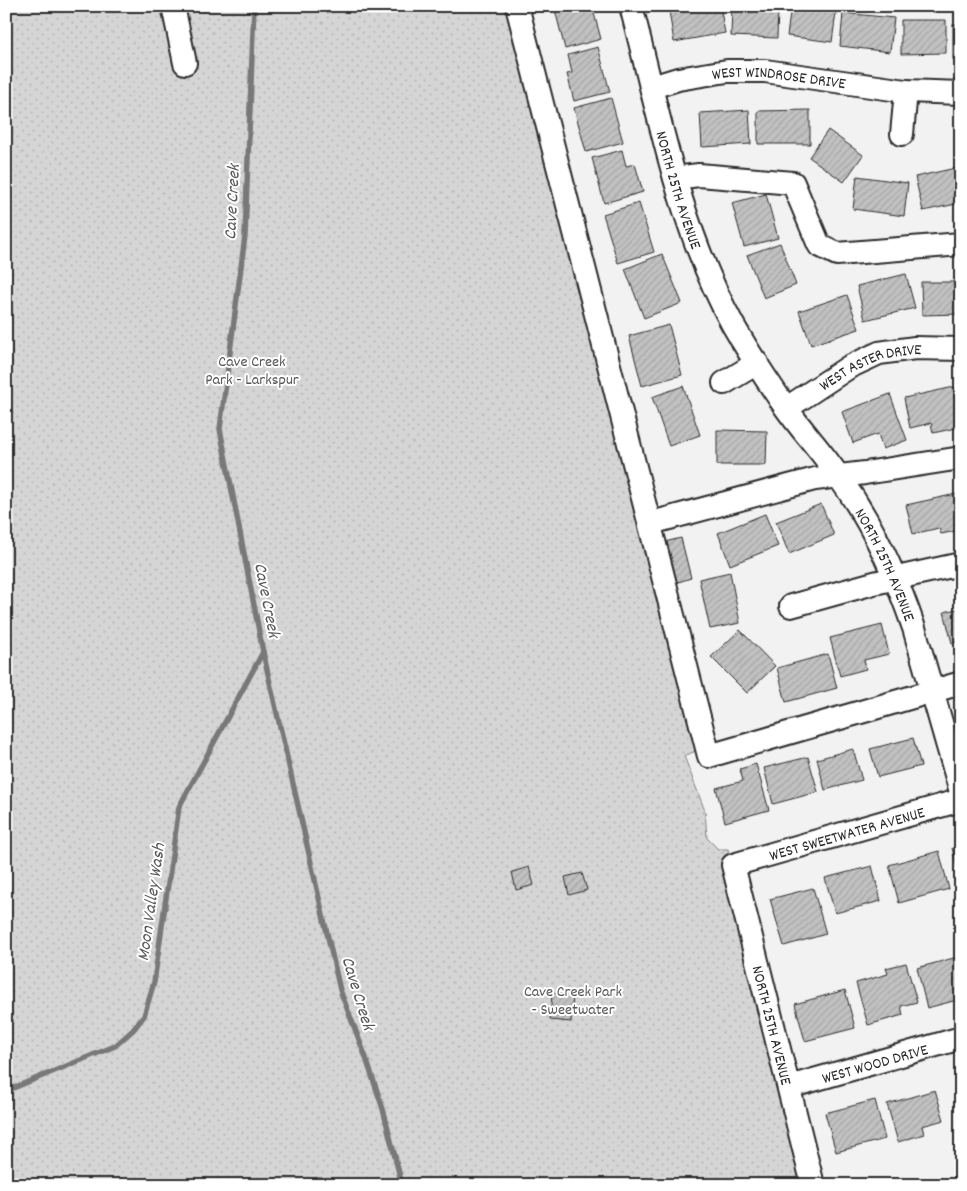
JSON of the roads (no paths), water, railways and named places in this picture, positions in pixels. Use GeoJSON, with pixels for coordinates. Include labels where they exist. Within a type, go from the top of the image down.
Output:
{"type":"FeatureCollection","features":[{"type":"Feature","properties":{"kind":"street"},"geometry":{"type":"LineString","coordinates":[[173,6],[185,64]]}},
{"type":"Feature","properties":{"kind":"street"},"geometry":{"type":"LineString","coordinates":[[517,6],[651,522],[709,756],[961,684]]}},
{"type":"Feature","properties":{"kind":"street","name":"NORTH 25TH AVENUE"},"geometry":{"type":"LineString","coordinates":[[631,6],[675,178],[696,242],[709,274],[733,325],[787,408],[840,477],[880,546],[906,603],[961,792]]}},
{"type":"Feature","properties":{"kind":"street","name":"WEST WINDROSE DRIVE"},"geometry":{"type":"LineString","coordinates":[[652,87],[727,71],[765,71],[906,91],[961,93]]}},
{"type":"Feature","properties":{"kind":"street"},"geometry":{"type":"LineString","coordinates":[[902,134],[906,91]]}},
{"type":"Feature","properties":{"kind":"street"},"geometry":{"type":"LineString","coordinates":[[675,178],[699,175],[793,183],[819,246],[837,254],[961,244]]}},
{"type":"Feature","properties":{"kind":"street","name":"WEST ASTER DRIVE"},"geometry":{"type":"LineString","coordinates":[[787,408],[849,367],[879,353],[916,348],[961,350]]}},
{"type":"Feature","properties":{"kind":"street"},"geometry":{"type":"LineString","coordinates":[[724,383],[757,363]]}},
{"type":"Feature","properties":{"kind":"street"},"geometry":{"type":"LineString","coordinates":[[651,522],[794,483],[961,458]]}},
{"type":"Feature","properties":{"kind":"street"},"geometry":{"type":"LineString","coordinates":[[791,606],[961,564]]}},
{"type":"Feature","properties":{"kind":"street","name":"WEST SWEETWATER AVENUE"},"geometry":{"type":"LineString","coordinates":[[732,865],[961,800]]}},
{"type":"Feature","properties":{"kind":"street","name":"NORTH 25TH AVENUE"},"geometry":{"type":"LineString","coordinates":[[732,865],[813,1185]]}},
{"type":"Feature","properties":{"kind":"street","name":"WEST WOOD DRIVE"},"geometry":{"type":"LineString","coordinates":[[789,1087],[961,1038]]}},
{"type":"Feature","properties":{"kind":"waterway","name":"Cave Creek"},"geometry":{"type":"LineString","coordinates":[[254,6],[245,236],[220,429],[263,652],[340,990],[383,1109],[402,1185]]}},
{"type":"Feature","properties":{"kind":"waterway","name":"Moon Valley Wash"},"geometry":{"type":"LineString","coordinates":[[6,1091],[115,1046],[133,1030],[144,1016],[154,982],[179,807],[263,652]]}},
{"type":"Feature","properties":{"kind":"park label","name":"Cave Creek Park - Larkspur"},"geometry":{"type":"Point","coordinates":[252,369]}},
{"type":"Feature","properties":{"kind":"park label","name":"Cave Creek Park - Sweetwater"},"geometry":{"type":"Point","coordinates":[573,999]}}]}
